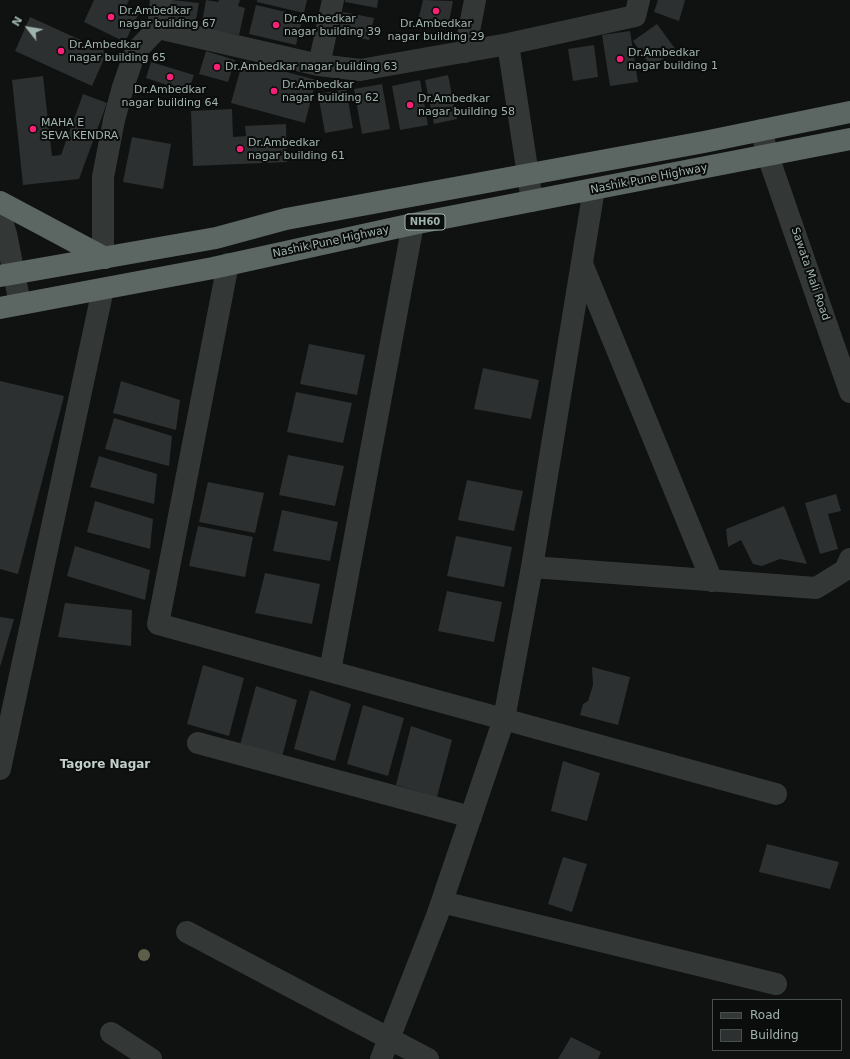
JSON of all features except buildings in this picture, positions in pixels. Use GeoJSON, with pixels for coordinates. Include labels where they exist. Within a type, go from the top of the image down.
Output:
{"type":"FeatureCollection","features":[{"type":"Feature","properties":{"kind":"highway"},"geometry":{"type":"LineString","coordinates":[[8,275],[216,238],[286,219],[850,112]]}},
{"type":"Feature","properties":{"kind":"highway","name":"Nashik Pune Highway"},"geometry":{"type":"LineString","coordinates":[[10,306],[228,264],[413,224],[850,139]]}},
{"type":"Feature","properties":{"kind":"highway"},"geometry":{"type":"LineString","coordinates":[[0,202],[104,258]]}},
{"type":"Feature","properties":{"kind":"street"},"geometry":{"type":"LineString","coordinates":[[104,258],[103,177],[114,120],[123,86],[136,52],[158,28],[161,0]]}},
{"type":"Feature","properties":{"kind":"street"},"geometry":{"type":"LineString","coordinates":[[319,65],[333,0]]}},
{"type":"Feature","properties":{"kind":"street"},"geometry":{"type":"LineString","coordinates":[[464,52],[475,0]]}},
{"type":"Feature","properties":{"kind":"street"},"geometry":{"type":"LineString","coordinates":[[158,28],[319,65],[360,70],[508,44],[635,16],[639,0]]}},
{"type":"Feature","properties":{"kind":"street"},"geometry":{"type":"LineString","coordinates":[[508,44],[532,201]]}},
{"type":"Feature","properties":{"kind":"street","name":"Sawata Mali Road"},"geometry":{"type":"LineString","coordinates":[[761,130],[768,156],[850,392]]}},
{"type":"Feature","properties":{"kind":"street"},"geometry":{"type":"LineString","coordinates":[[381,1059],[442,902],[504,719],[532,567],[594,189]]}},
{"type":"Feature","properties":{"kind":"street"},"geometry":{"type":"LineString","coordinates":[[0,215],[8,275],[10,306]]}},
{"type":"Feature","properties":{"kind":"street"},"geometry":{"type":"LineString","coordinates":[[330,671],[413,224]]}},
{"type":"Feature","properties":{"kind":"street"},"geometry":{"type":"LineString","coordinates":[[228,264],[158,624],[776,794]]}},
{"type":"Feature","properties":{"kind":"street"},"geometry":{"type":"LineString","coordinates":[[582,264],[712,581]]}},
{"type":"Feature","properties":{"kind":"street"},"geometry":{"type":"LineString","coordinates":[[0,769],[103,289]]}},
{"type":"Feature","properties":{"kind":"street"},"geometry":{"type":"LineString","coordinates":[[532,567],[816,588],[845,570],[850,559]]}},
{"type":"Feature","properties":{"kind":"street"},"geometry":{"type":"LineString","coordinates":[[198,743],[471,817]]}},
{"type":"Feature","properties":{"kind":"street"},"geometry":{"type":"LineString","coordinates":[[442,902],[776,984]]}},
{"type":"Feature","properties":{"kind":"street"},"geometry":{"type":"LineString","coordinates":[[188,932],[428,1059]]}},
{"type":"Feature","properties":{"kind":"street"},"geometry":{"type":"LineString","coordinates":[[111,1033],[151,1059]]}},
{"type":"Feature","properties":{"kind":"place","name":"Dr.Ambedkar nagar building 29"},"geometry":{"type":"Point","coordinates":[436,11]}},
{"type":"Feature","properties":{"kind":"place","name":"Dr.Ambedkar nagar building 67"},"geometry":{"type":"Point","coordinates":[111,17]}},
{"type":"Feature","properties":{"kind":"place","name":"Dr.Ambedkar nagar building 39"},"geometry":{"type":"Point","coordinates":[276,25]}},
{"type":"Feature","properties":{"kind":"place","name":"Dr.Ambedkar nagar building 65"},"geometry":{"type":"Point","coordinates":[61,51]}},
{"type":"Feature","properties":{"kind":"place","name":"Dr.Ambedkar nagar building 1"},"geometry":{"type":"Point","coordinates":[620,59]}},
{"type":"Feature","properties":{"kind":"place","name":"Dr.Ambedkar nagar building 63"},"geometry":{"type":"Point","coordinates":[217,67]}},
{"type":"Feature","properties":{"kind":"place","name":"Dr.Ambedkar nagar building 64"},"geometry":{"type":"Point","coordinates":[170,77]}},
{"type":"Feature","properties":{"kind":"place","name":"Dr.Ambedkar nagar building 62"},"geometry":{"type":"Point","coordinates":[274,91]}},
{"type":"Feature","properties":{"kind":"place","name":"Dr.Ambedkar nagar building 58"},"geometry":{"type":"Point","coordinates":[410,105]}},
{"type":"Feature","properties":{"kind":"place","name":"MAHA E SEVA KENDRA"},"geometry":{"type":"Point","coordinates":[33,129]}},
{"type":"Feature","properties":{"kind":"place","name":"Dr.Ambedkar nagar building 61"},"geometry":{"type":"Point","coordinates":[240,149]}},
{"type":"Feature","properties":{"kind":"district","name":"Tagore Nagar"},"geometry":{"type":"Point","coordinates":[105,765]}}]}
